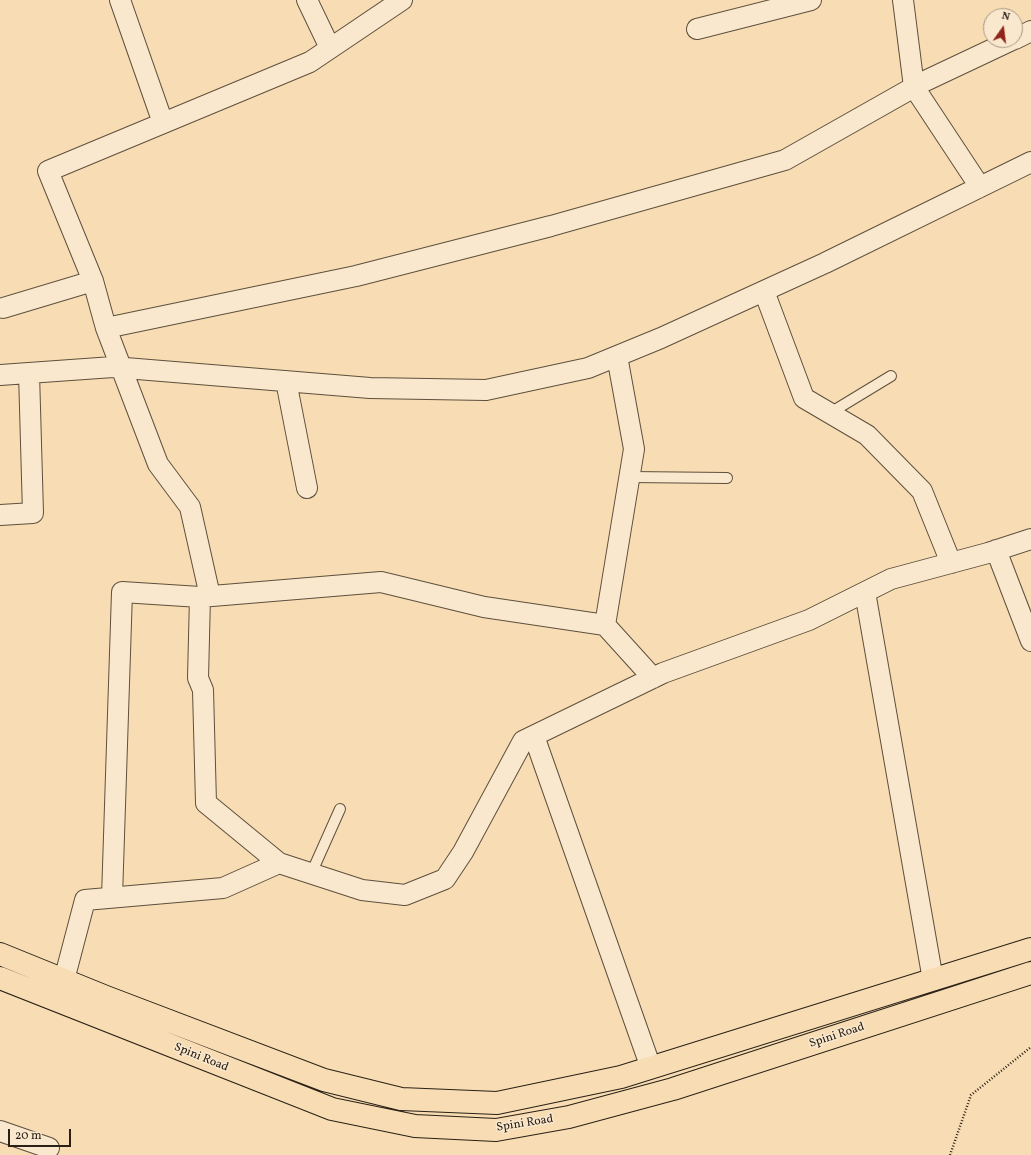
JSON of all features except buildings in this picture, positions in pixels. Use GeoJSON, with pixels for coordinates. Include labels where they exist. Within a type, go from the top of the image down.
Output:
{"type":"FeatureCollection","features":[{"type":"Feature","properties":{"kind":"main road"},"geometry":{"type":"LineString","coordinates":[[0,954],[324,1080],[401,1099],[497,1102],[621,1077],[1031,949]]}},
{"type":"Feature","properties":{"kind":"main road","name":"Spini Road"},"geometry":{"type":"LineString","coordinates":[[0,978],[332,1109],[415,1126],[496,1130],[569,1117],[673,1089],[1031,973]]}},
{"type":"Feature","properties":{"kind":"street"},"geometry":{"type":"LineString","coordinates":[[120,0],[163,123]]}},
{"type":"Feature","properties":{"kind":"street"},"geometry":{"type":"LineString","coordinates":[[307,0],[330,48]]}},
{"type":"Feature","properties":{"kind":"street"},"geometry":{"type":"LineString","coordinates":[[402,0],[310,62],[48,171],[93,282],[106,328],[158,464],[190,506],[205,597],[198,678],[203,690],[206,802],[279,863],[362,890],[405,895],[445,879],[463,852],[523,741],[663,673],[809,620],[891,579],[1031,539]]}},
{"type":"Feature","properties":{"kind":"street"},"geometry":{"type":"LineString","coordinates":[[697,29],[811,0]]}},
{"type":"Feature","properties":{"kind":"street"},"geometry":{"type":"LineString","coordinates":[[903,0],[914,88],[980,187]]}},
{"type":"Feature","properties":{"kind":"street"},"geometry":{"type":"LineString","coordinates":[[106,328],[356,276],[551,226],[785,160],[914,88],[996,48]]}},
{"type":"Feature","properties":{"kind":"street"},"geometry":{"type":"LineString","coordinates":[[0,375],[113,367],[370,388],[486,390],[588,368],[617,356],[824,263],[1031,162]]}},
{"type":"Feature","properties":{"kind":"street"},"geometry":{"type":"LineString","coordinates":[[3,308],[93,282]]}},
{"type":"Feature","properties":{"kind":"street"},"geometry":{"type":"LineString","coordinates":[[764,291],[804,398],[867,435],[922,491],[951,563]]}},
{"type":"Feature","properties":{"kind":"street"},"geometry":{"type":"LineString","coordinates":[[604,625],[634,449],[617,356]]}},
{"type":"Feature","properties":{"kind":"street"},"geometry":{"type":"LineString","coordinates":[[0,515],[33,513],[29,373]]}},
{"type":"Feature","properties":{"kind":"street"},"geometry":{"type":"LineString","coordinates":[[286,381],[307,488]]}},
{"type":"Feature","properties":{"kind":"street"},"geometry":{"type":"LineString","coordinates":[[996,550],[1031,641]]}},
{"type":"Feature","properties":{"kind":"street"},"geometry":{"type":"LineString","coordinates":[[112,897],[122,592],[205,597],[381,582],[484,608],[604,625],[654,678]]}},
{"type":"Feature","properties":{"kind":"street"},"geometry":{"type":"LineString","coordinates":[[865,592],[933,980]]}},
{"type":"Feature","properties":{"kind":"street"},"geometry":{"type":"LineString","coordinates":[[534,736],[651,1068]]}},
{"type":"Feature","properties":{"kind":"street"},"geometry":{"type":"LineString","coordinates":[[64,980],[85,900],[223,888],[279,863]]}},
{"type":"Feature","properties":{"kind":"street"},"geometry":{"type":"LineString","coordinates":[[0,1131],[49,1148]]}},
{"type":"Feature","properties":{"kind":"lane"},"geometry":{"type":"LineString","coordinates":[[830,413],[891,376]]}},
{"type":"Feature","properties":{"kind":"lane"},"geometry":{"type":"LineString","coordinates":[[629,477],[727,478]]}},
{"type":"Feature","properties":{"kind":"lane"},"geometry":{"type":"LineString","coordinates":[[311,874],[340,809]]}},
{"type":"Feature","properties":{"kind":"path"},"geometry":{"type":"LineString","coordinates":[[950,1155],[971,1095],[1031,1047]]}}]}
